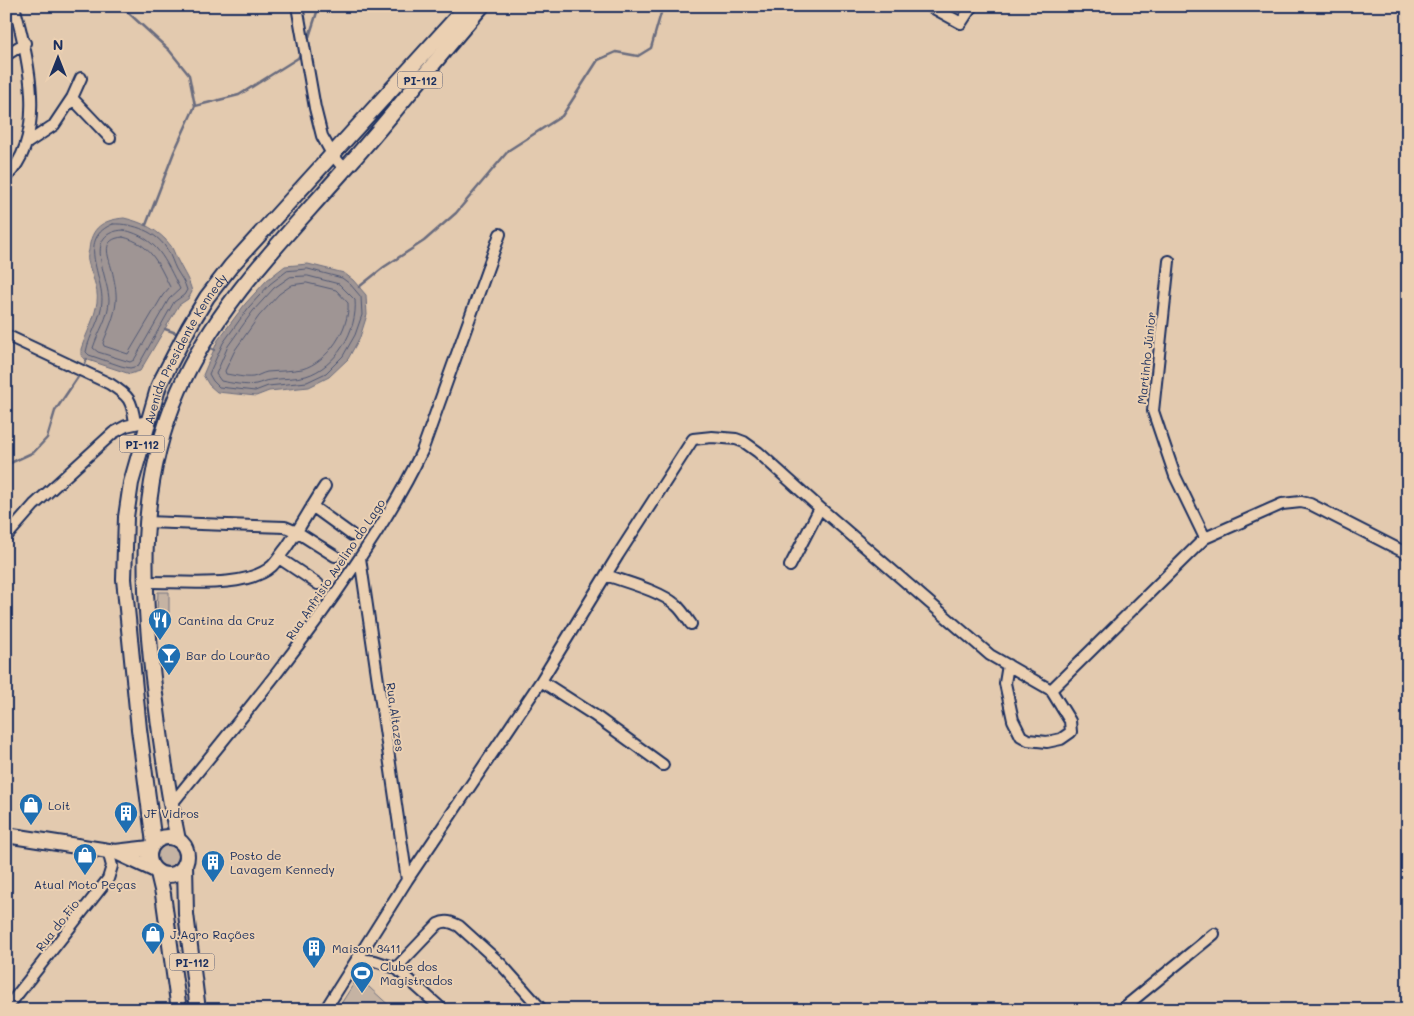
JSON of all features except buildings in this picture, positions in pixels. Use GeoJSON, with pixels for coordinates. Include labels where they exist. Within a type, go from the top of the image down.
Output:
{"type":"FeatureCollection","features":[{"type":"Feature","properties":{"kind":"main road","name":"Avenida Presidente Kennedy"},"geometry":{"type":"LineString","coordinates":[[179,1010],[167,916],[156,871],[148,859],[152,845],[124,579],[126,517],[142,422],[189,328],[231,266],[467,6]]}},
{"type":"Feature","properties":{"kind":"main road","name":"Avenida Presidente Kennedy"},"geometry":{"type":"LineString","coordinates":[[198,1010],[186,914],[186,851],[178,840],[170,805],[150,655],[146,608],[146,522],[151,486],[168,418],[189,367],[204,340],[250,275],[345,170],[482,6]]}},
{"type":"Feature","properties":{"kind":"main road"},"geometry":{"type":"LineString","coordinates":[[6,835],[111,851],[156,871],[172,875],[182,869],[185,864]]}},
{"type":"Feature","properties":{"kind":"main road"},"geometry":{"type":"LineString","coordinates":[[111,851],[152,845],[166,837],[178,840]]}},
{"type":"Feature","properties":{"kind":"street"},"geometry":{"type":"LineString","coordinates":[[6,177],[20,160],[27,143],[30,102],[24,43],[14,6]]}},
{"type":"Feature","properties":{"kind":"street"},"geometry":{"type":"LineString","coordinates":[[297,6],[315,108],[322,136],[332,154],[345,170]]}},
{"type":"Feature","properties":{"kind":"street"},"geometry":{"type":"LineString","coordinates":[[930,6],[961,23],[972,6]]}},
{"type":"Feature","properties":{"kind":"street"},"geometry":{"type":"LineString","coordinates":[[6,55],[24,43]]}},
{"type":"Feature","properties":{"kind":"street"},"geometry":{"type":"LineString","coordinates":[[27,143],[54,124],[72,98],[81,78]]}},
{"type":"Feature","properties":{"kind":"street"},"geometry":{"type":"LineString","coordinates":[[72,98],[110,138]]}},
{"type":"Feature","properties":{"kind":"street","name":"Rua Anfrisio Avelino do Lago"},"geometry":{"type":"LineString","coordinates":[[170,805],[275,677],[331,601],[385,521],[410,477],[422,451],[500,234]]}},
{"type":"Feature","properties":{"kind":"street","name":"Martinho Júnior"},"geometry":{"type":"LineString","coordinates":[[1169,261],[1153,411],[1175,476],[1205,538]]}},
{"type":"Feature","properties":{"kind":"street"},"geometry":{"type":"LineString","coordinates":[[6,335],[110,384],[125,394],[131,401],[142,422],[119,430],[107,439],[34,506],[6,537]]}},
{"type":"Feature","properties":{"kind":"street"},"geometry":{"type":"LineString","coordinates":[[325,1010],[407,880],[541,681],[693,439],[726,437],[744,442],[758,452],[990,655],[1051,690],[1070,721],[1071,732],[1061,739],[1048,742],[1037,742],[1021,736],[1013,720],[1005,683],[1008,666]]}},
{"type":"Feature","properties":{"kind":"street"},"geometry":{"type":"LineString","coordinates":[[145,582],[223,583],[264,571],[273,566],[297,532],[325,486]]}},
{"type":"Feature","properties":{"kind":"street"},"geometry":{"type":"LineString","coordinates":[[1051,690],[1205,538],[1282,504],[1301,502],[1310,504],[1408,554]]}},
{"type":"Feature","properties":{"kind":"street"},"geometry":{"type":"LineString","coordinates":[[312,506],[352,535]]}},
{"type":"Feature","properties":{"kind":"street"},"geometry":{"type":"LineString","coordinates":[[790,566],[820,508]]}},
{"type":"Feature","properties":{"kind":"street"},"geometry":{"type":"LineString","coordinates":[[146,522],[279,526],[297,532],[335,556]]}},
{"type":"Feature","properties":{"kind":"street"},"geometry":{"type":"LineString","coordinates":[[278,558],[318,584]]}},
{"type":"Feature","properties":{"kind":"street","name":"Rua Altazes"},"geometry":{"type":"LineString","coordinates":[[360,558],[407,880]]}},
{"type":"Feature","properties":{"kind":"street"},"geometry":{"type":"LineString","coordinates":[[606,576],[662,596],[675,604],[691,624]]}},
{"type":"Feature","properties":{"kind":"street"},"geometry":{"type":"LineString","coordinates":[[541,681],[594,715],[663,764]]}},
{"type":"Feature","properties":{"kind":"street","name":"Rua do Fio"},"geometry":{"type":"LineString","coordinates":[[6,1009],[108,879],[112,866],[111,851]]}},
{"type":"Feature","properties":{"kind":"street"},"geometry":{"type":"LineString","coordinates":[[396,968],[438,924],[447,921],[452,922],[459,926],[501,964],[542,1010]]}},
{"type":"Feature","properties":{"kind":"street"},"geometry":{"type":"LineString","coordinates":[[1121,1010],[1214,934]]}},
{"type":"Feature","properties":{"kind":"street"},"geometry":{"type":"LineString","coordinates":[[356,959],[375,961],[396,968],[443,1010]]}},
{"type":"Feature","properties":{"kind":"shaded area"},"geometry":{"type":"Polygon","coordinates":[[[158,592],[169,592],[169,613],[157,613],[158,592]]]}},
{"type":"Feature","properties":{"kind":"shaded area"},"geometry":{"type":"Polygon","coordinates":[[[168,842],[178,846],[182,856],[178,866],[168,870],[158,866],[154,856],[158,846],[168,842]]]}},
{"type":"Feature","properties":{"kind":"shaded area","name":"Clube dos Magistrados"},"geometry":{"type":"Polygon","coordinates":[[[358,977],[394,1010],[337,1010],[358,977]]]}},
{"type":"Feature","properties":{"kind":"water"},"geometry":{"type":"Polygon","coordinates":[[[124,218],[150,227],[166,240],[187,277],[192,292],[188,299],[179,305],[140,371],[130,374],[83,358],[81,355],[81,349],[97,302],[96,287],[88,260],[90,242],[95,230],[99,226],[124,218]]]}},
{"type":"Feature","properties":{"kind":"water"},"geometry":{"type":"Polygon","coordinates":[[[308,264],[344,273],[366,295],[367,315],[360,337],[348,359],[329,377],[309,387],[269,391],[256,396],[217,392],[209,385],[203,375],[218,340],[245,304],[267,280],[285,266],[308,264]]]}},
{"type":"Feature","properties":{"kind":"waterway"},"geometry":{"type":"LineString","coordinates":[[121,6],[169,50],[189,75],[195,106],[174,152],[146,225]]}},
{"type":"Feature","properties":{"kind":"waterway"},"geometry":{"type":"LineString","coordinates":[[307,43],[319,6]]}},
{"type":"Feature","properties":{"kind":"waterway"},"geometry":{"type":"LineString","coordinates":[[359,287],[384,267],[424,241],[456,213],[509,150],[562,116],[598,60],[616,52],[638,56],[651,48],[663,6]]}},
{"type":"Feature","properties":{"kind":"waterway"},"geometry":{"type":"LineString","coordinates":[[195,106],[239,95],[298,58],[302,52]]}},
{"type":"Feature","properties":{"kind":"waterway"},"geometry":{"type":"LineString","coordinates":[[165,329],[179,334]]}},
{"type":"Feature","properties":{"kind":"waterway"},"geometry":{"type":"LineString","coordinates":[[207,346],[214,350]]}},
{"type":"Feature","properties":{"kind":"waterway"},"geometry":{"type":"LineString","coordinates":[[85,363],[87,359]]}},
{"type":"Feature","properties":{"kind":"waterway"},"geometry":{"type":"LineString","coordinates":[[6,465],[34,452],[47,438],[55,411],[78,377]]}},
{"type":"Feature","properties":{"kind":"place","name":"Cantina da Cruz"},"geometry":{"type":"Point","coordinates":[160,641]}},
{"type":"Feature","properties":{"kind":"place","name":"Bar do Lourão"},"geometry":{"type":"Point","coordinates":[169,676]}},
{"type":"Feature","properties":{"kind":"place","name":"Loit"},"geometry":{"type":"Point","coordinates":[31,826]}},
{"type":"Feature","properties":{"kind":"place","name":"JF Vidros"},"geometry":{"type":"Point","coordinates":[126,834]}},
{"type":"Feature","properties":{"kind":"place","name":"Atual Moto Peças"},"geometry":{"type":"Point","coordinates":[85,876]}},
{"type":"Feature","properties":{"kind":"place","name":"Posto de Lavagem Kennedy"},"geometry":{"type":"Point","coordinates":[213,883]}},
{"type":"Feature","properties":{"kind":"place","name":"J.Agro Rações"},"geometry":{"type":"Point","coordinates":[153,955]}},
{"type":"Feature","properties":{"kind":"place","name":"Maison 3411"},"geometry":{"type":"Point","coordinates":[314,969]}},
{"type":"Feature","properties":{"kind":"place","name":"Clube dos Magistrados"},"geometry":{"type":"Point","coordinates":[362,994]}}]}
